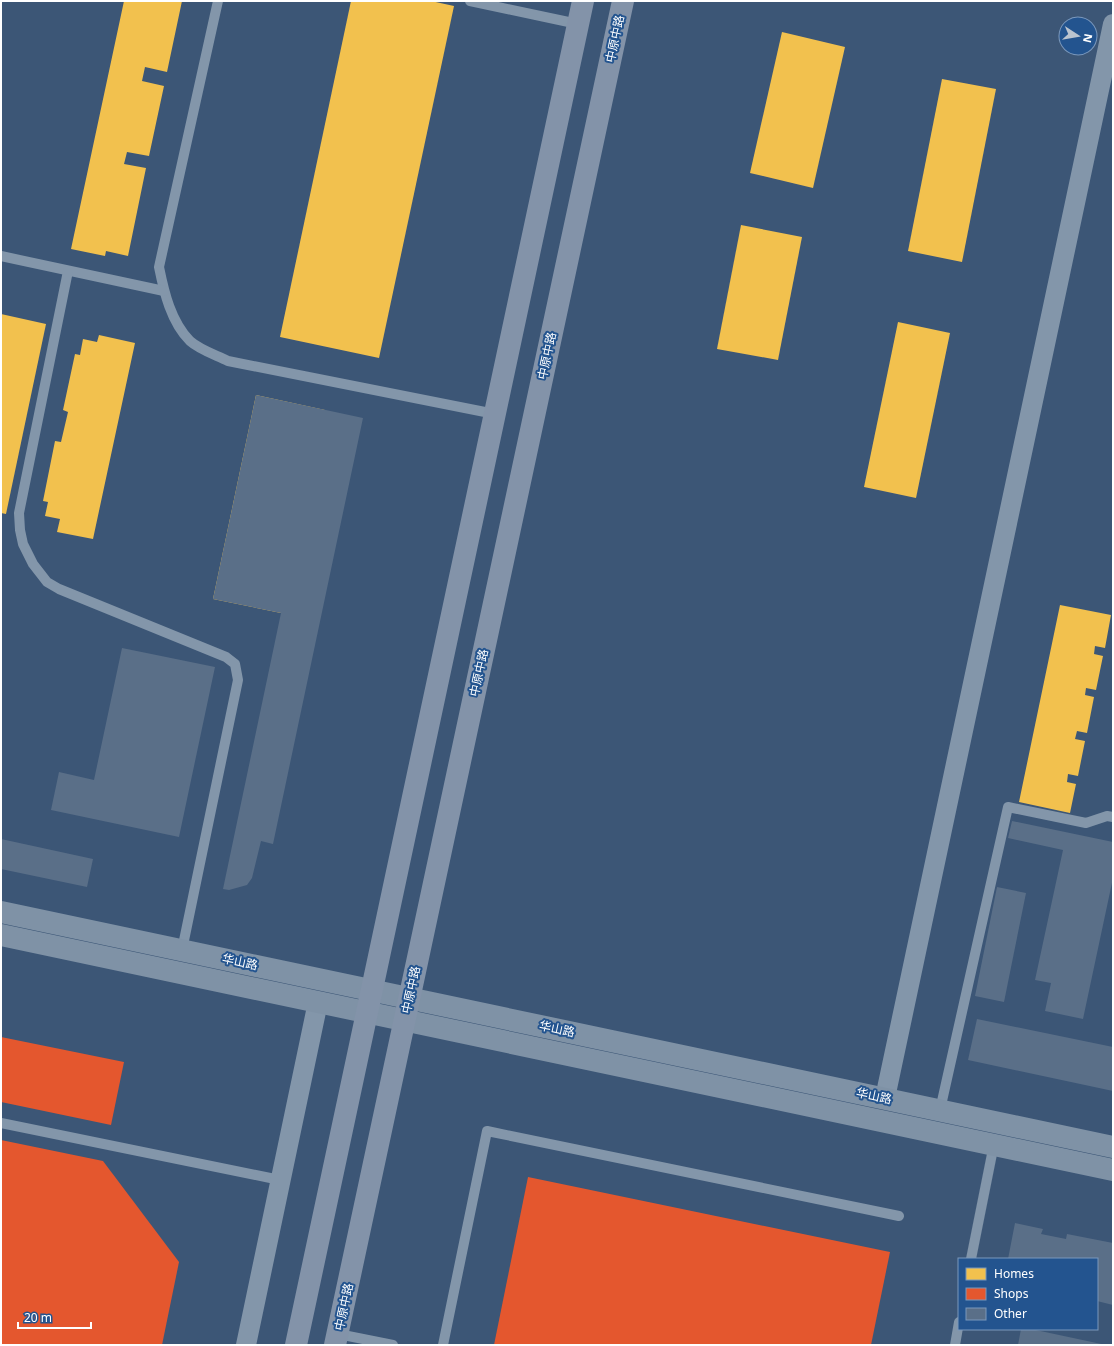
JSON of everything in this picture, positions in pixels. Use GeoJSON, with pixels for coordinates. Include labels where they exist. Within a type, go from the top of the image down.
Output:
{"type":"FeatureCollection","features":[{"type":"Feature","properties":{"kind":"main road"},"geometry":{"type":"LineString","coordinates":[[296,1345],[583,1]]}},
{"type":"Feature","properties":{"kind":"main road","name":"中原中路"},"geometry":{"type":"LineString","coordinates":[[336,1339],[623,1]]}},
{"type":"Feature","properties":{"kind":"street"},"geometry":{"type":"LineString","coordinates":[[885,1098],[1113,24]]}},
{"type":"Feature","properties":{"kind":"street","name":"华山路"},"geometry":{"type":"LineString","coordinates":[[1,912],[1113,1147]]}},
{"type":"Feature","properties":{"kind":"street","name":"华山路"},"geometry":{"type":"LineString","coordinates":[[1,935],[1113,1170]]}},
{"type":"Feature","properties":{"kind":"street"},"geometry":{"type":"LineString","coordinates":[[246,1345],[318,1002]]}},
{"type":"Feature","properties":{"kind":"lane"},"geometry":{"type":"LineString","coordinates":[[218,1],[159,267],[164,291],[176,321],[190,341],[208,352],[228,361],[495,414]]}},
{"type":"Feature","properties":{"kind":"lane"},"geometry":{"type":"LineString","coordinates":[[470,1],[578,24]]}},
{"type":"Feature","properties":{"kind":"lane"},"geometry":{"type":"LineString","coordinates":[[1,256],[164,291]]}},
{"type":"Feature","properties":{"kind":"lane"},"geometry":{"type":"LineString","coordinates":[[68,271],[19,513],[23,544],[33,564],[47,582],[59,589],[226,657],[235,664],[238,680],[182,950]]}},
{"type":"Feature","properties":{"kind":"lane"},"geometry":{"type":"LineString","coordinates":[[940,1110],[1008,807],[1086,823],[1107,816],[1113,817]]}},
{"type":"Feature","properties":{"kind":"lane"},"geometry":{"type":"LineString","coordinates":[[1,1123],[280,1180]]}},
{"type":"Feature","properties":{"kind":"lane"},"geometry":{"type":"LineString","coordinates":[[443,1345],[487,1131],[899,1216]]}},
{"type":"Feature","properties":{"kind":"lane"},"geometry":{"type":"LineString","coordinates":[[971,1258],[994,1144]]}},
{"type":"Feature","properties":{"kind":"lane"},"geometry":{"type":"LineString","coordinates":[[955,1345],[958,1328]]}},
{"type":"Feature","properties":{"kind":"lane"},"geometry":{"type":"LineString","coordinates":[[336,1339],[393,1345]]}},
{"type":"Feature","properties":{"kind":"building: Homes"},"geometry":{"type":"Polygon","coordinates":[[[124,1],[182,1],[167,72],[145,67],[142,81],[164,86],[149,156],[127,152],[124,164],[146,168],[128,256],[106,251],[105,256],[71,249],[124,1]]]}},
{"type":"Feature","properties":{"kind":"building: Homes"},"geometry":{"type":"Polygon","coordinates":[[[351,1],[431,1],[454,6],[379,358],[280,337],[351,1]]]}},
{"type":"Feature","properties":{"kind":"building: Homes"},"geometry":{"type":"Polygon","coordinates":[[[782,32],[845,47],[813,188],[750,173],[782,32]]]}},
{"type":"Feature","properties":{"kind":"building: Homes"},"geometry":{"type":"Polygon","coordinates":[[[942,79],[996,89],[962,262],[908,251],[942,79]]]}},
{"type":"Feature","properties":{"kind":"building: Homes"},"geometry":{"type":"Polygon","coordinates":[[[741,225],[802,237],[778,360],[717,349],[741,225]]]}},
{"type":"Feature","properties":{"kind":"building: Homes"},"geometry":{"type":"Polygon","coordinates":[[[1,314],[46,324],[6,514],[1,513],[1,314]]]}},
{"type":"Feature","properties":{"kind":"building: Homes"},"geometry":{"type":"Polygon","coordinates":[[[898,322],[950,333],[916,498],[864,487],[898,322]]]}},
{"type":"Feature","properties":{"kind":"building: Homes"},"geometry":{"type":"Polygon","coordinates":[[[99,335],[135,343],[93,539],[57,532],[60,519],[45,516],[48,502],[43,501],[55,441],[61,442],[68,412],[63,410],[75,354],[80,355],[83,339],[97,342],[99,335]]]}},
{"type":"Feature","properties":{"kind":"building: Homes"},"geometry":{"type":"Polygon","coordinates":[[[256,395],[325,410],[281,613],[213,599],[256,395]]]}},
{"type":"Feature","properties":{"kind":"building: Homes"},"geometry":{"type":"Polygon","coordinates":[[[1060,605],[1111,615],[1105,648],[1095,646],[1094,654],[1103,656],[1096,690],[1086,688],[1085,695],[1094,697],[1087,733],[1077,731],[1075,739],[1085,741],[1078,776],[1068,774],[1067,782],[1076,784],[1070,813],[1019,802],[1060,605]]]}},
{"type":"Feature","properties":{"kind":"building: Shops"},"geometry":{"type":"Polygon","coordinates":[[[1,1037],[124,1062],[111,1125],[1,1102],[1,1037]]]}},
{"type":"Feature","properties":{"kind":"building: Shops"},"geometry":{"type":"Polygon","coordinates":[[[1,1140],[103,1161],[179,1262],[162,1345],[1,1345],[1,1140]]]}},
{"type":"Feature","properties":{"kind":"building: Shops"},"geometry":{"type":"Polygon","coordinates":[[[528,1177],[890,1252],[871,1345],[494,1345],[528,1177]]]}},
{"type":"Feature","properties":{"kind":"building: Other"},"geometry":{"type":"Polygon","coordinates":[[[256,395],[363,418],[273,844],[261,841],[252,878],[247,885],[229,890],[223,889],[281,613],[213,599],[256,395]]]}},
{"type":"Feature","properties":{"kind":"building: Other"},"geometry":{"type":"Polygon","coordinates":[[[122,648],[215,667],[179,837],[51,810],[59,772],[94,780],[122,648]]]}},
{"type":"Feature","properties":{"kind":"building: Other"},"geometry":{"type":"Polygon","coordinates":[[[1012,821],[1113,842],[1113,878],[1083,1019],[1045,1011],[1051,983],[1035,980],[1063,850],[1008,838],[1012,821]]]}},
{"type":"Feature","properties":{"kind":"building: Other"},"geometry":{"type":"Polygon","coordinates":[[[1,839],[93,859],[87,887],[1,869],[1,839]]]}},
{"type":"Feature","properties":{"kind":"building: Other"},"geometry":{"type":"Polygon","coordinates":[[[997,887],[1026,893],[1004,1002],[975,996],[997,887]]]}},
{"type":"Feature","properties":{"kind":"building: Other"},"geometry":{"type":"Polygon","coordinates":[[[977,1019],[1113,1047],[1113,1091],[968,1060],[977,1019]]]}},
{"type":"Feature","properties":{"kind":"building: Other"},"geometry":{"type":"Polygon","coordinates":[[[1015,1223],[1043,1229],[1041,1234],[1066,1239],[1067,1234],[1113,1243],[1113,1305],[1098,1301],[1098,1258],[1008,1258],[1015,1223]]]}},
{"type":"Feature","properties":{"kind":"building: Other"},"geometry":{"type":"Polygon","coordinates":[[[1021,1330],[1036,1330],[1106,1345],[1018,1345],[1021,1330]]]}}]}
